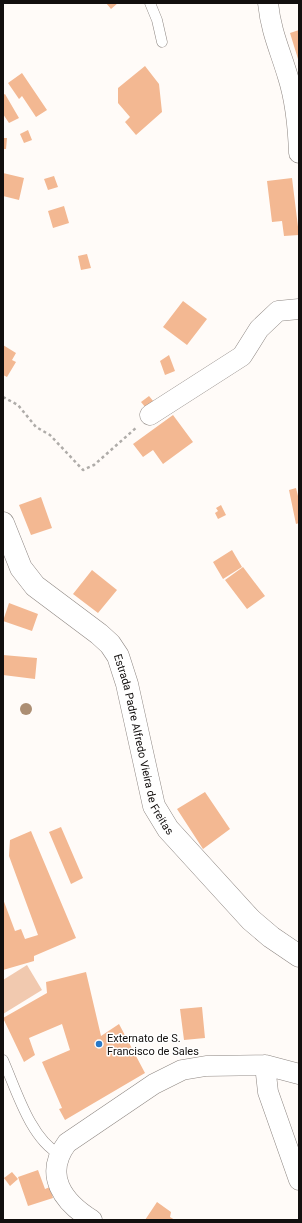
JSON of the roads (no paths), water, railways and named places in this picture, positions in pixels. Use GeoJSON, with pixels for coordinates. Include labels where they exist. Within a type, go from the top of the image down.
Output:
{"type":"FeatureCollection","features":[{"type":"Feature","properties":{"kind":"main road","name":"Estrada Padre Alfredo Vieira de Freitas"},"geometry":{"type":"LineString","coordinates":[[3,523],[21,568],[35,586],[99,634],[110,644],[118,656],[126,684],[154,806],[160,817],[178,840],[251,920],[271,937],[299,956]]}},
{"type":"Feature","properties":{"kind":"street"},"geometry":{"type":"LineString","coordinates":[[268,3],[270,26],[289,78],[298,117],[299,153]]}},
{"type":"Feature","properties":{"kind":"street"},"geometry":{"type":"LineString","coordinates":[[150,415],[242,356],[259,329],[278,310],[299,309]]}},
{"type":"Feature","properties":{"kind":"street"},"geometry":{"type":"LineString","coordinates":[[265,1065],[268,1092],[299,1180]]}},
{"type":"Feature","properties":{"kind":"street"},"geometry":{"type":"LineString","coordinates":[[92,1220],[69,1202],[58,1185],[55,1168],[59,1154],[73,1139],[154,1084],[182,1070],[206,1066],[265,1065],[299,1074]]}},
{"type":"Feature","properties":{"kind":"lane"},"geometry":{"type":"LineString","coordinates":[[150,3],[157,20],[162,42]]}},
{"type":"Feature","properties":{"kind":"lane"},"geometry":{"type":"LineString","coordinates":[[3,1060],[34,1129],[49,1149],[59,1154]]}},
{"type":"Feature","properties":{"kind":"place","name":"Externato de S. Francisco de Sales"},"geometry":{"type":"Point","coordinates":[99,1044]}}]}
